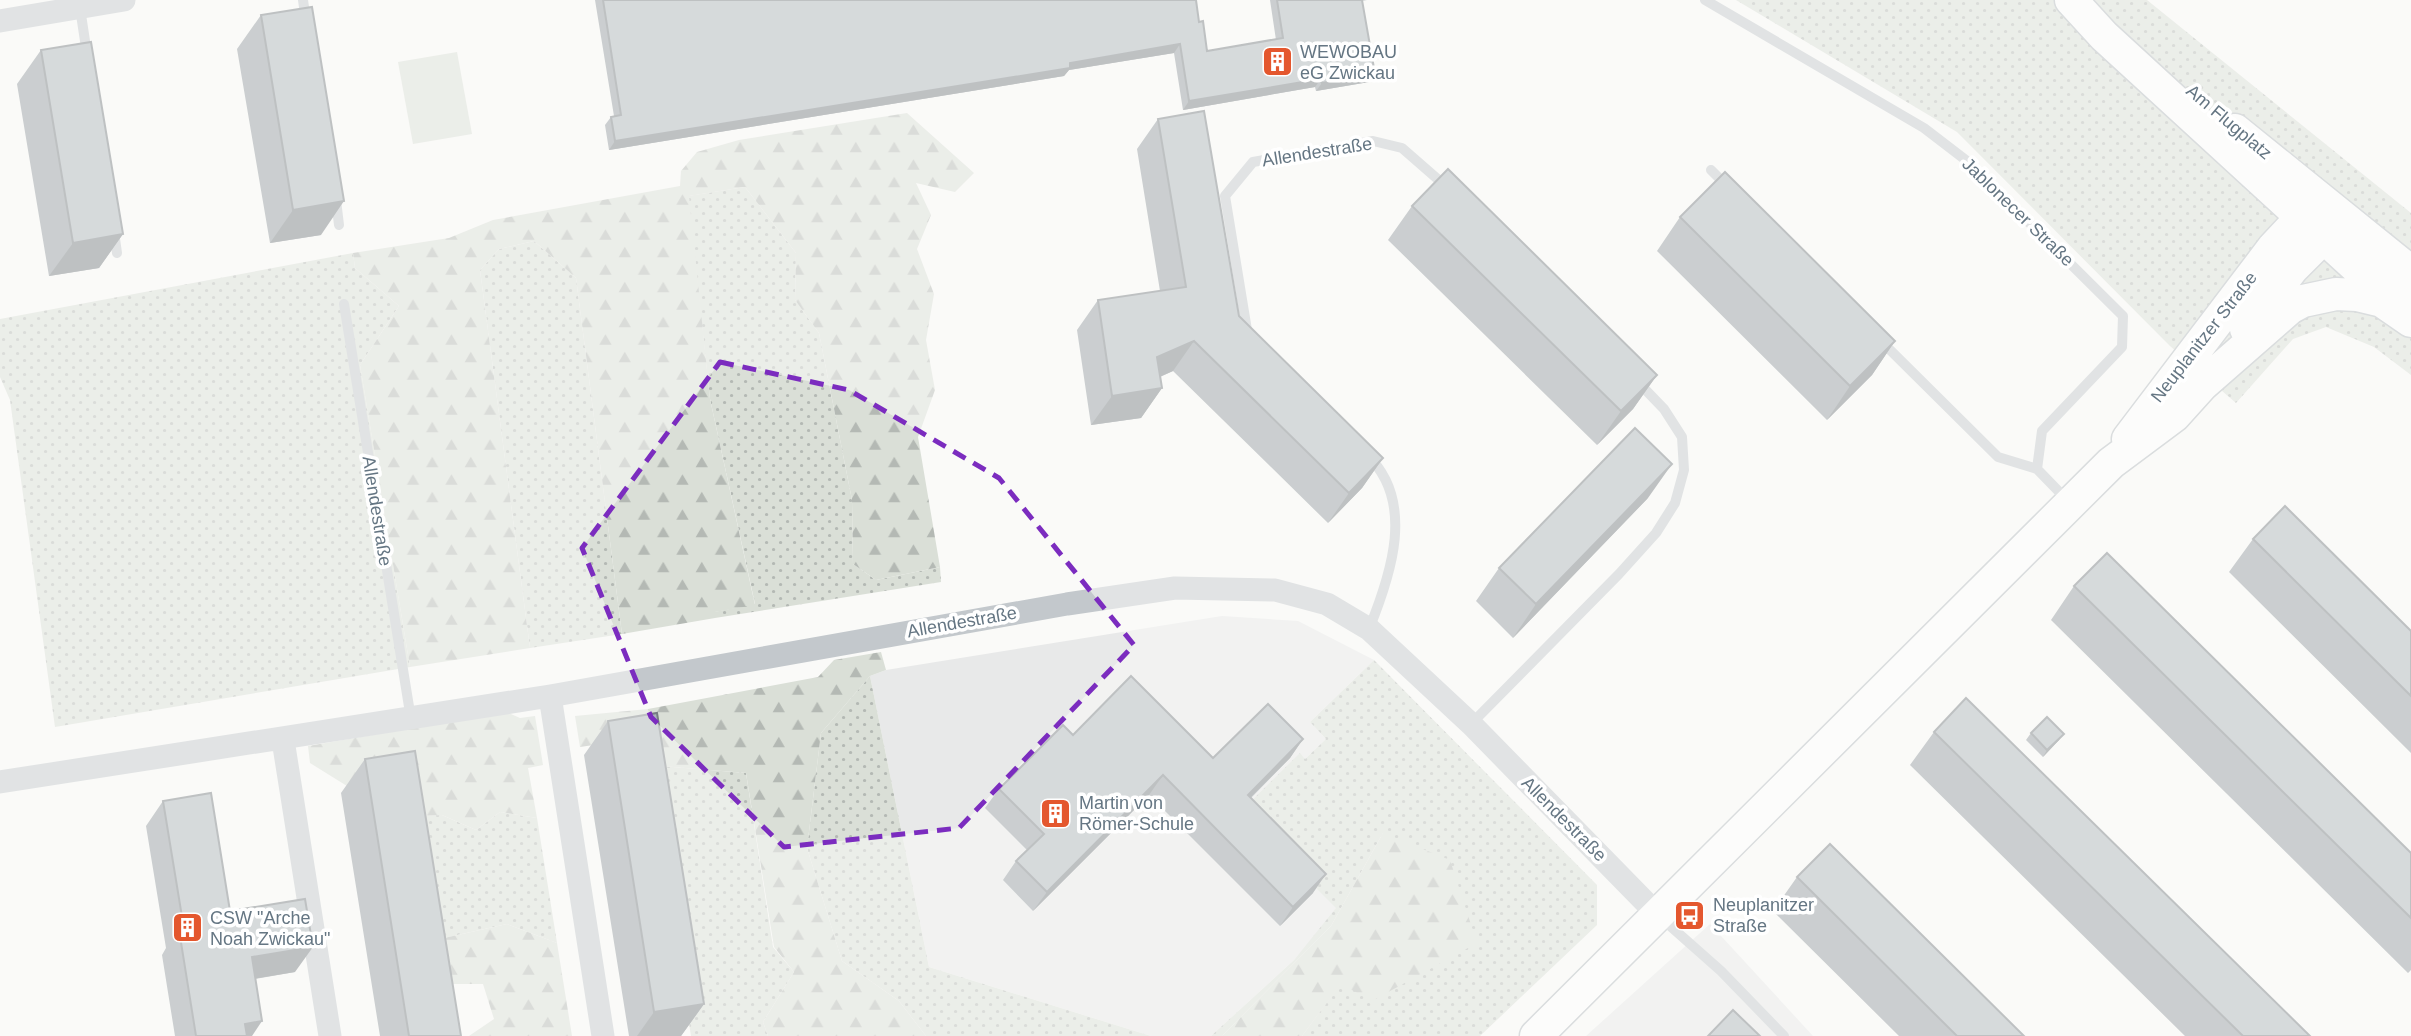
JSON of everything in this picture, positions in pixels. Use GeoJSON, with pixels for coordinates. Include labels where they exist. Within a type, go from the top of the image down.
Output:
{"type":"FeatureCollection","features":[{"type":"Feature","properties":{"kind":"street"},"geometry":{"type":"LineString","coordinates":[[0,21],[124,0]]}},
{"type":"Feature","properties":{"kind":"street","name":"Am Flugplatz"},"geometry":{"type":"LineString","coordinates":[[2071,0],[2104,36],[2323,216],[2376,245],[2411,272]]}},
{"type":"Feature","properties":{"kind":"street","name":"Am Flugplatz"},"geometry":{"type":"LineString","coordinates":[[2080,0],[2130,37],[2236,131],[2323,216]]}},
{"type":"Feature","properties":{"kind":"street"},"geometry":{"type":"LineString","coordinates":[[2323,216],[2355,266],[2411,307]]}},
{"type":"Feature","properties":{"kind":"street","name":"Neuplanitzer Straße"},"geometry":{"type":"LineString","coordinates":[[1536,1036],[1656,913],[2111,463],[2174,416],[2202,385],[2292,269],[2323,216]]}},
{"type":"Feature","properties":{"kind":"street","name":"Neuplanitzer Straße"},"geometry":{"type":"LineString","coordinates":[[2111,463],[2273,248],[2323,216]]}},
{"type":"Feature","properties":{"kind":"street","name":"Neuplanitzer Straße"},"geometry":{"type":"LineString","coordinates":[[2202,385],[2290,308],[2313,298],[2347,295],[2382,301],[2411,321]]}},
{"type":"Feature","properties":{"kind":"street","name":"Allendestraße"},"geometry":{"type":"LineString","coordinates":[[0,782],[411,719],[1014,613],[1175,588],[1275,590],[1327,604],[1369,629],[1471,724],[1656,913]]}},
{"type":"Feature","properties":{"kind":"street"},"geometry":{"type":"LineString","coordinates":[[550,696],[603,1036]]}},
{"type":"Feature","properties":{"kind":"street"},"geometry":{"type":"LineString","coordinates":[[283,740],[330,1036]]}},
{"type":"Feature","properties":{"kind":"lane"},"geometry":{"type":"LineString","coordinates":[[303,0],[310,40]]}},
{"type":"Feature","properties":{"kind":"lane","name":"Jablonecer Straße"},"geometry":{"type":"LineString","coordinates":[[1705,0],[1924,128],[1966,161],[2123,316],[2122,348],[2042,431],[2037,469]]}},
{"type":"Feature","properties":{"kind":"lane"},"geometry":{"type":"LineString","coordinates":[[80,8],[88,62]]}},
{"type":"Feature","properties":{"kind":"lane","name":"Allendestraße"},"geometry":{"type":"LineString","coordinates":[[1250,344],[1225,196],[1253,162],[1373,141],[1402,148],[1461,201]]}},
{"type":"Feature","properties":{"kind":"lane"},"geometry":{"type":"LineString","coordinates":[[1711,170],[1735,194]]}},
{"type":"Feature","properties":{"kind":"lane"},"geometry":{"type":"LineString","coordinates":[[334,186],[339,225]]}},
{"type":"Feature","properties":{"kind":"lane"},"geometry":{"type":"LineString","coordinates":[[113,226],[117,253]]}},
{"type":"Feature","properties":{"kind":"lane","name":"Allendestraße"},"geometry":{"type":"LineString","coordinates":[[344,304],[411,719]]}},
{"type":"Feature","properties":{"kind":"lane"},"geometry":{"type":"LineString","coordinates":[[1872,331],[1998,457],[2037,469],[2070,503]]}},
{"type":"Feature","properties":{"kind":"lane"},"geometry":{"type":"LineString","coordinates":[[1471,724],[1619,574],[1656,533],[1675,503],[1685,470],[1682,437],[1664,409],[1625,369]]}},
{"type":"Feature","properties":{"kind":"lane"},"geometry":{"type":"LineString","coordinates":[[1354,443],[1383,470],[1395,506],[1393,560],[1369,629]]}},
{"type":"Feature","properties":{"kind":"lane"},"geometry":{"type":"LineString","coordinates":[[1656,913],[1721,971],[1784,1036]]}},
{"type":"Feature","properties":{"kind":"highlighted area"},"geometry":{"type":"Polygon","coordinates":[[[720,362],[849,390],[999,478],[1134,645],[959,828],[784,847],[651,717],[582,548],[720,362]]]}},
{"type":"Feature","properties":{"kind":"shaded area"},"geometry":{"type":"Polygon","coordinates":[[[1222,616],[1298,621],[1374,660],[1310,722],[1326,739],[1305,759],[1300,754],[1240,812],[1337,907],[1326,923],[1294,960],[1211,1036],[1151,1036],[929,967],[870,676],[886,670],[1222,616]]]}},
{"type":"Feature","properties":{"kind":"shaded area"},"geometry":{"type":"Polygon","coordinates":[[[1710,924],[1813,1036],[1586,1036],[1710,924]]]}},
{"type":"Feature","properties":{"kind":"green space"},"geometry":{"type":"Polygon","coordinates":[[[1736,0],[2147,0],[2411,213],[2411,375],[2374,347],[2326,327],[2293,339],[2236,403],[2170,346],[1957,132],[1736,0]]]}},
{"type":"Feature","properties":{"kind":"green space"},"geometry":{"type":"Polygon","coordinates":[[[457,52],[472,134],[413,144],[398,62],[457,52]]]}},
{"type":"Feature","properties":{"kind":"green space"},"geometry":{"type":"Polygon","coordinates":[[[907,113],[974,173],[955,192],[916,183],[931,215],[917,249],[934,294],[926,340],[935,390],[918,437],[940,567],[876,580],[853,564],[852,500],[819,333],[795,300],[796,253],[745,187],[689,196],[710,399],[755,605],[715,612],[715,618],[622,634],[576,278],[534,241],[499,249],[480,270],[530,648],[410,667],[360,365],[399,306],[355,268],[353,253],[449,238],[493,220],[680,186],[681,171],[697,152],[739,140],[907,113]]]}},
{"type":"Feature","properties":{"kind":"green space"},"geometry":{"type":"Polygon","coordinates":[[[745,187],[796,253],[795,300],[819,333],[852,500],[853,564],[876,580],[940,567],[941,582],[715,618],[714,612],[755,604],[710,399],[688,196],[745,187]]]}},
{"type":"Feature","properties":{"kind":"green space"},"geometry":{"type":"Polygon","coordinates":[[[534,241],[576,278],[622,634],[530,648],[480,270],[499,249],[534,241]]]}},
{"type":"Feature","properties":{"kind":"green space"},"geometry":{"type":"Polygon","coordinates":[[[353,253],[355,268],[399,306],[360,365],[410,667],[55,727],[10,400],[0,377],[0,319],[353,253]]]}},
{"type":"Feature","properties":{"kind":"green space"},"geometry":{"type":"Polygon","coordinates":[[[881,652],[886,670],[870,676],[821,733],[807,848],[842,961],[899,1001],[926,1036],[768,1036],[763,1022],[794,972],[774,947],[746,773],[649,765],[641,738],[580,747],[575,716],[648,709],[818,677],[834,660],[881,652]]]}},
{"type":"Feature","properties":{"kind":"green space"},"geometry":{"type":"Polygon","coordinates":[[[1374,660],[1597,885],[1597,925],[1480,1036],[1302,1036],[1341,983],[1383,833],[1331,926],[1222,1036],[1211,1036],[1294,960],[1336,908],[1240,812],[1300,753],[1305,759],[1326,739],[1310,722],[1374,660]]]}},
{"type":"Feature","properties":{"kind":"green space"},"geometry":{"type":"Polygon","coordinates":[[[870,676],[929,967],[1151,1036],[926,1036],[899,1001],[842,961],[807,848],[821,733],[870,676]]]}},
{"type":"Feature","properties":{"kind":"green space"},"geometry":{"type":"Polygon","coordinates":[[[506,712],[520,718],[535,716],[543,765],[528,768],[537,818],[500,812],[476,830],[442,815],[415,816],[393,780],[347,786],[310,763],[308,746],[506,712]]]}},
{"type":"Feature","properties":{"kind":"green space"},"geometry":{"type":"Polygon","coordinates":[[[649,765],[746,773],[773,947],[794,972],[763,1022],[768,1036],[691,1036],[649,765]]]}},
{"type":"Feature","properties":{"kind":"green space"},"geometry":{"type":"Polygon","coordinates":[[[500,812],[537,818],[557,943],[507,924],[435,940],[415,816],[442,815],[476,830],[500,812]]]}},
{"type":"Feature","properties":{"kind":"green space"},"geometry":{"type":"Polygon","coordinates":[[[1383,833],[1450,860],[1477,943],[1372,1001],[1341,984],[1302,1036],[1222,1036],[1331,926],[1383,833]]]}},
{"type":"Feature","properties":{"kind":"green space"},"geometry":{"type":"Polygon","coordinates":[[[507,924],[557,943],[572,1036],[469,1036],[494,1019],[483,984],[443,984],[435,940],[507,924]]]}},
{"type":"Feature","properties":{"kind":"building"},"geometry":{"type":"Polygon","coordinates":[[[603,0],[1196,0],[1199,22],[1203,21],[1207,51],[1283,38],[1277,0],[1362,0],[1375,74],[1322,83],[1321,79],[1189,101],[1180,44],[1070,63],[1070,68],[615,141],[611,117],[621,115],[603,0]]]}},
{"type":"Feature","properties":{"kind":"building"},"geometry":{"type":"Polygon","coordinates":[[[312,7],[344,201],[293,210],[261,15],[312,7]]]}},
{"type":"Feature","properties":{"kind":"building"},"geometry":{"type":"Polygon","coordinates":[[[91,42],[123,234],[73,243],[41,50],[91,42]]]}},
{"type":"Feature","properties":{"kind":"building"},"geometry":{"type":"Polygon","coordinates":[[[1204,111],[1239,316],[1383,458],[1349,493],[1194,341],[1157,357],[1162,388],[1112,396],[1098,300],[1186,287],[1158,119],[1204,111]]]}},
{"type":"Feature","properties":{"kind":"building"},"geometry":{"type":"Polygon","coordinates":[[[1448,169],[1657,375],[1621,411],[1412,206],[1448,169]]]}},
{"type":"Feature","properties":{"kind":"building"},"geometry":{"type":"Polygon","coordinates":[[[1725,172],[1895,341],[1850,386],[1680,217],[1725,172]]]}},
{"type":"Feature","properties":{"kind":"building"},"geometry":{"type":"Polygon","coordinates":[[[1635,428],[1672,464],[1536,604],[1499,568],[1635,428]]]}},
{"type":"Feature","properties":{"kind":"building"},"geometry":{"type":"Polygon","coordinates":[[[2285,506],[2411,631],[2411,696],[2253,539],[2285,506]]]}},
{"type":"Feature","properties":{"kind":"building"},"geometry":{"type":"Polygon","coordinates":[[[2107,553],[2411,853],[2411,918],[2074,586],[2107,553]]]}},
{"type":"Feature","properties":{"kind":"building","name":"Martin von Römer-Schule"},"geometry":{"type":"Polygon","coordinates":[[[1131,676],[1213,758],[1268,704],[1303,739],[1248,795],[1326,874],[1293,907],[1163,775],[1047,892],[1016,861],[1044,834],[999,789],[1063,725],[1073,735],[1131,676]]]}},
{"type":"Feature","properties":{"kind":"building"},"geometry":{"type":"Polygon","coordinates":[[[1966,698],[2310,1036],[2243,1036],[1934,732],[1966,698]]]}},
{"type":"Feature","properties":{"kind":"building"},"geometry":{"type":"Polygon","coordinates":[[[657,713],[704,1004],[654,1012],[608,721],[657,713]]]}},
{"type":"Feature","properties":{"kind":"building"},"geometry":{"type":"Polygon","coordinates":[[[2047,717],[2064,734],[2047,750],[2031,733],[2047,717]]]}},
{"type":"Feature","properties":{"kind":"building"},"geometry":{"type":"Polygon","coordinates":[[[415,751],[461,1036],[409,1036],[365,759],[415,751]]]}},
{"type":"Feature","properties":{"kind":"building"},"geometry":{"type":"Polygon","coordinates":[[[211,793],[230,911],[305,899],[313,947],[252,957],[262,1021],[245,1024],[247,1036],[196,1036],[179,930],[184,929],[163,801],[211,793]]]}},
{"type":"Feature","properties":{"kind":"building"},"geometry":{"type":"Polygon","coordinates":[[[1830,844],[2024,1036],[1957,1036],[1797,877],[1830,844]]]}},
{"type":"Feature","properties":{"kind":"building"},"geometry":{"type":"Polygon","coordinates":[[[1733,1010],[1760,1036],[1708,1036],[1733,1010]]]}},
{"type":"Feature","properties":{"kind":"place","name":"WEWOBAU eG Zwickau"},"geometry":{"type":"Point","coordinates":[1277,62]}},
{"type":"Feature","properties":{"kind":"place","name":"Martin von Römer-Schule"},"geometry":{"type":"Point","coordinates":[1056,813]}},
{"type":"Feature","properties":{"kind":"place","name":"Neuplanitzer Straße"},"geometry":{"type":"Point","coordinates":[1690,915]}},
{"type":"Feature","properties":{"kind":"place","name":"CSW \"Arche Noah Zwickau\""},"geometry":{"type":"Point","coordinates":[187,928]}}]}
